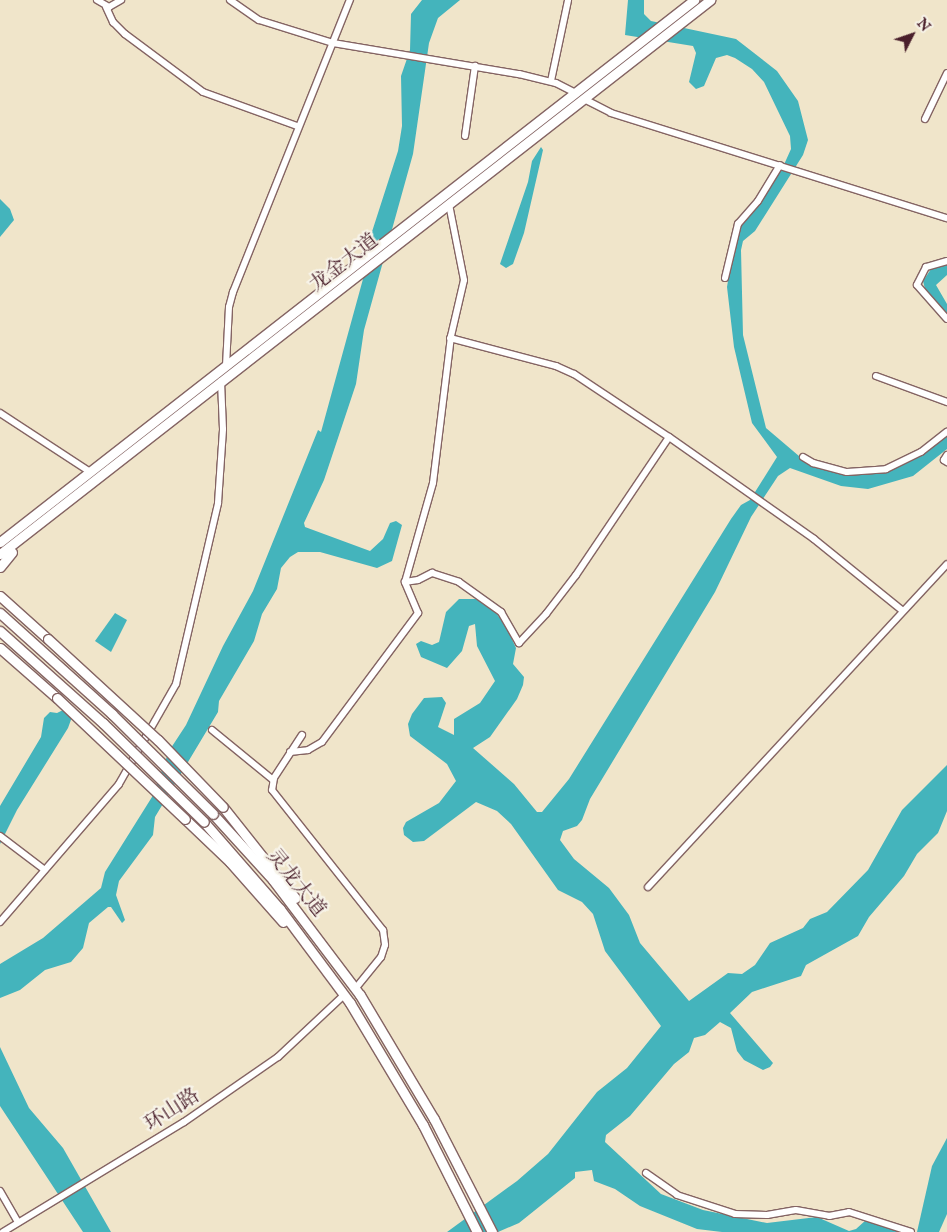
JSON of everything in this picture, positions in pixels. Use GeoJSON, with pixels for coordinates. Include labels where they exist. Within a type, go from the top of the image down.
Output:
{"type":"FeatureCollection","features":[{"type":"Feature","properties":{"kind":"main road","name":"龙金大道"},"geometry":{"type":"LineString","coordinates":[[0,542],[694,0]]}},
{"type":"Feature","properties":{"kind":"main road","name":"龙金大道"},"geometry":{"type":"LineString","coordinates":[[0,554],[710,0]]}},
{"type":"Feature","properties":{"kind":"main road"},"geometry":{"type":"LineString","coordinates":[[0,535],[54,500]]}},
{"type":"Feature","properties":{"kind":"main road"},"geometry":{"type":"LineString","coordinates":[[0,567],[7,555],[50,522],[63,506]]}},
{"type":"Feature","properties":{"kind":"main road"},"geometry":{"type":"LineString","coordinates":[[0,592],[8,604]]}},
{"type":"Feature","properties":{"kind":"main road"},"geometry":{"type":"LineString","coordinates":[[0,596],[158,740],[223,807],[295,899],[343,971]]}},
{"type":"Feature","properties":{"kind":"main road","name":"灵龙大道"},"geometry":{"type":"LineString","coordinates":[[0,613],[112,714],[213,814],[273,880],[355,988],[407,1071],[492,1232]]}},
{"type":"Feature","properties":{"kind":"main road","name":"灵龙大道"},"geometry":{"type":"LineString","coordinates":[[0,631],[103,723],[204,822],[263,888],[325,968],[396,1077],[477,1232]]}},
{"type":"Feature","properties":{"kind":"main road"},"geometry":{"type":"LineString","coordinates":[[0,648],[57,698],[230,862],[325,968]]}},
{"type":"Feature","properties":{"kind":"street"},"geometry":{"type":"LineString","coordinates":[[97,0],[106,7],[113,22],[125,34],[203,92],[297,126]]}},
{"type":"Feature","properties":{"kind":"street"},"geometry":{"type":"LineString","coordinates":[[106,7],[121,0]]}},
{"type":"Feature","properties":{"kind":"street"},"geometry":{"type":"LineString","coordinates":[[230,0],[259,20],[333,43],[474,66],[550,81],[576,93]]}},
{"type":"Feature","properties":{"kind":"street"},"geometry":{"type":"LineString","coordinates":[[226,366],[229,307],[233,292],[297,126],[350,0]]}},
{"type":"Feature","properties":{"kind":"street"},"geometry":{"type":"LineString","coordinates":[[550,81],[568,0]]}},
{"type":"Feature","properties":{"kind":"street"},"geometry":{"type":"LineString","coordinates":[[465,136],[474,66]]}},
{"type":"Feature","properties":{"kind":"street"},"geometry":{"type":"LineString","coordinates":[[925,119],[947,73]]}},
{"type":"Feature","properties":{"kind":"street"},"geometry":{"type":"LineString","coordinates":[[584,99],[611,113],[947,218]]}},
{"type":"Feature","properties":{"kind":"street"},"geometry":{"type":"LineString","coordinates":[[725,278],[731,241],[738,224],[758,201],[781,165]]}},
{"type":"Feature","properties":{"kind":"street"},"geometry":{"type":"LineString","coordinates":[[290,752],[308,750],[322,742],[416,617],[418,608],[405,582],[433,483],[450,338],[464,276],[449,204]]}},
{"type":"Feature","properties":{"kind":"street"},"geometry":{"type":"LineString","coordinates":[[947,261],[926,267],[917,285],[947,319]]}},
{"type":"Feature","properties":{"kind":"street"},"geometry":{"type":"LineString","coordinates":[[450,338],[562,368],[669,437],[814,539],[903,611]]}},
{"type":"Feature","properties":{"kind":"street"},"geometry":{"type":"LineString","coordinates":[[876,376],[947,402]]}},
{"type":"Feature","properties":{"kind":"street"},"geometry":{"type":"LineString","coordinates":[[0,922],[119,784],[176,684],[218,503],[223,429],[221,382]]}},
{"type":"Feature","properties":{"kind":"street"},"geometry":{"type":"LineString","coordinates":[[0,413],[90,472]]}},
{"type":"Feature","properties":{"kind":"street"},"geometry":{"type":"LineString","coordinates":[[804,457],[813,464],[847,472],[886,469],[921,452],[947,432]]}},
{"type":"Feature","properties":{"kind":"street"},"geometry":{"type":"LineString","coordinates":[[405,582],[434,573],[459,582],[501,612],[518,642],[546,614],[576,575],[669,437]]}},
{"type":"Feature","properties":{"kind":"street"},"geometry":{"type":"LineString","coordinates":[[947,455],[944,460],[947,462]]}},
{"type":"Feature","properties":{"kind":"street"},"geometry":{"type":"LineString","coordinates":[[648,887],[947,564]]}},
{"type":"Feature","properties":{"kind":"street"},"geometry":{"type":"LineString","coordinates":[[212,730],[273,780]]}},
{"type":"Feature","properties":{"kind":"street"},"geometry":{"type":"LineString","coordinates":[[302,734],[273,780],[275,795],[383,930],[385,945],[381,957],[355,988]]}},
{"type":"Feature","properties":{"kind":"street"},"geometry":{"type":"LineString","coordinates":[[3,838],[45,870]]}},
{"type":"Feature","properties":{"kind":"street","name":"环山路"},"geometry":{"type":"LineString","coordinates":[[3,1232],[184,1122],[274,1059],[344,995]]}},
{"type":"Feature","properties":{"kind":"street"},"geometry":{"type":"LineString","coordinates":[[646,1173],[677,1195],[735,1214],[767,1215],[796,1210],[829,1216],[849,1212],[911,1232]]}},
{"type":"Feature","properties":{"kind":"street"},"geometry":{"type":"LineString","coordinates":[[0,1191],[18,1222]]}},
{"type":"Feature","properties":{"kind":"water"},"geometry":{"type":"Polygon","coordinates":[[[422,0],[460,0],[438,18],[429,43],[413,154],[364,330],[356,384],[324,480],[304,523],[305,527],[370,551],[383,539],[390,523],[396,521],[402,525],[392,561],[377,568],[320,552],[298,552],[290,557],[281,568],[277,589],[262,614],[254,641],[219,701],[218,712],[155,817],[153,835],[119,881],[116,895],[125,920],[122,923],[111,907],[108,907],[89,923],[83,948],[71,962],[45,970],[20,990],[0,998],[0,964],[43,938],[101,888],[105,872],[152,797],[169,751],[186,725],[223,646],[253,591],[318,430],[321,432],[363,279],[369,241],[398,151],[402,126],[401,76],[410,50],[411,14],[422,0]]]}},
{"type":"Feature","properties":{"kind":"water"},"geometry":{"type":"Polygon","coordinates":[[[628,0],[644,0],[644,14],[651,21],[736,39],[777,71],[798,101],[808,140],[803,155],[755,231],[743,241],[741,250],[743,335],[766,428],[806,462],[842,473],[897,466],[921,455],[947,434],[947,449],[913,476],[868,489],[841,486],[790,468],[778,476],[751,517],[715,592],[590,799],[582,820],[577,826],[563,831],[560,840],[574,859],[609,888],[629,915],[640,943],[689,1001],[728,973],[742,974],[755,965],[770,943],[803,928],[810,919],[827,912],[868,870],[902,810],[947,765],[947,811],[938,833],[917,854],[904,876],[869,917],[858,936],[806,965],[801,976],[752,992],[730,1013],[773,1063],[770,1067],[763,1070],[744,1060],[737,1051],[731,1028],[720,1022],[705,1035],[694,1038],[689,1052],[674,1064],[630,1116],[606,1135],[605,1142],[661,1194],[703,1210],[767,1223],[817,1217],[849,1231],[856,1229],[866,1220],[901,1232],[722,1232],[697,1229],[640,1206],[615,1189],[594,1181],[592,1170],[575,1172],[575,1178],[519,1223],[498,1232],[447,1232],[517,1181],[548,1154],[597,1092],[627,1068],[661,1026],[605,951],[593,914],[582,902],[558,890],[511,824],[497,811],[476,802],[424,841],[413,842],[404,835],[403,828],[406,822],[439,803],[456,781],[447,764],[410,736],[408,724],[412,714],[424,698],[442,697],[446,703],[438,727],[454,735],[454,719],[480,703],[495,681],[477,646],[475,624],[469,626],[462,651],[447,668],[421,657],[416,644],[421,641],[432,645],[439,642],[446,612],[459,599],[476,599],[496,613],[506,626],[516,648],[513,664],[524,677],[523,685],[517,699],[490,737],[473,748],[514,784],[537,812],[542,812],[569,779],[731,519],[741,505],[750,500],[777,457],[752,423],[734,347],[727,287],[736,232],[782,169],[791,149],[790,136],[764,82],[752,69],[735,58],[727,55],[716,58],[704,86],[696,89],[689,82],[696,53],[693,46],[625,35],[628,0]]]}},
{"type":"Feature","properties":{"kind":"water"},"geometry":{"type":"Polygon","coordinates":[[[541,147],[543,150],[524,233],[513,264],[506,268],[500,264],[528,182],[532,161],[541,147]]]}},
{"type":"Feature","properties":{"kind":"water"},"geometry":{"type":"Polygon","coordinates":[[[0,199],[10,209],[14,220],[0,237],[0,199]]]}},
{"type":"Feature","properties":{"kind":"water"},"geometry":{"type":"Polygon","coordinates":[[[947,263],[947,275],[936,285],[947,304],[947,316],[925,289],[923,281],[931,269],[947,263]]]}},
{"type":"Feature","properties":{"kind":"water"},"geometry":{"type":"Polygon","coordinates":[[[115,613],[127,620],[111,652],[95,641],[115,613]]]}},
{"type":"Feature","properties":{"kind":"water"},"geometry":{"type":"Polygon","coordinates":[[[63,710],[72,717],[68,728],[17,810],[0,844],[0,806],[41,737],[44,718],[50,712],[57,713],[63,710]]]}},
{"type":"Feature","properties":{"kind":"water"},"geometry":{"type":"Polygon","coordinates":[[[0,1047],[29,1108],[63,1148],[111,1232],[83,1232],[0,1106],[0,1047]]]}},
{"type":"Feature","properties":{"kind":"water"},"geometry":{"type":"Polygon","coordinates":[[[947,1138],[947,1214],[939,1232],[917,1232],[932,1166],[947,1138]]]}}]}
